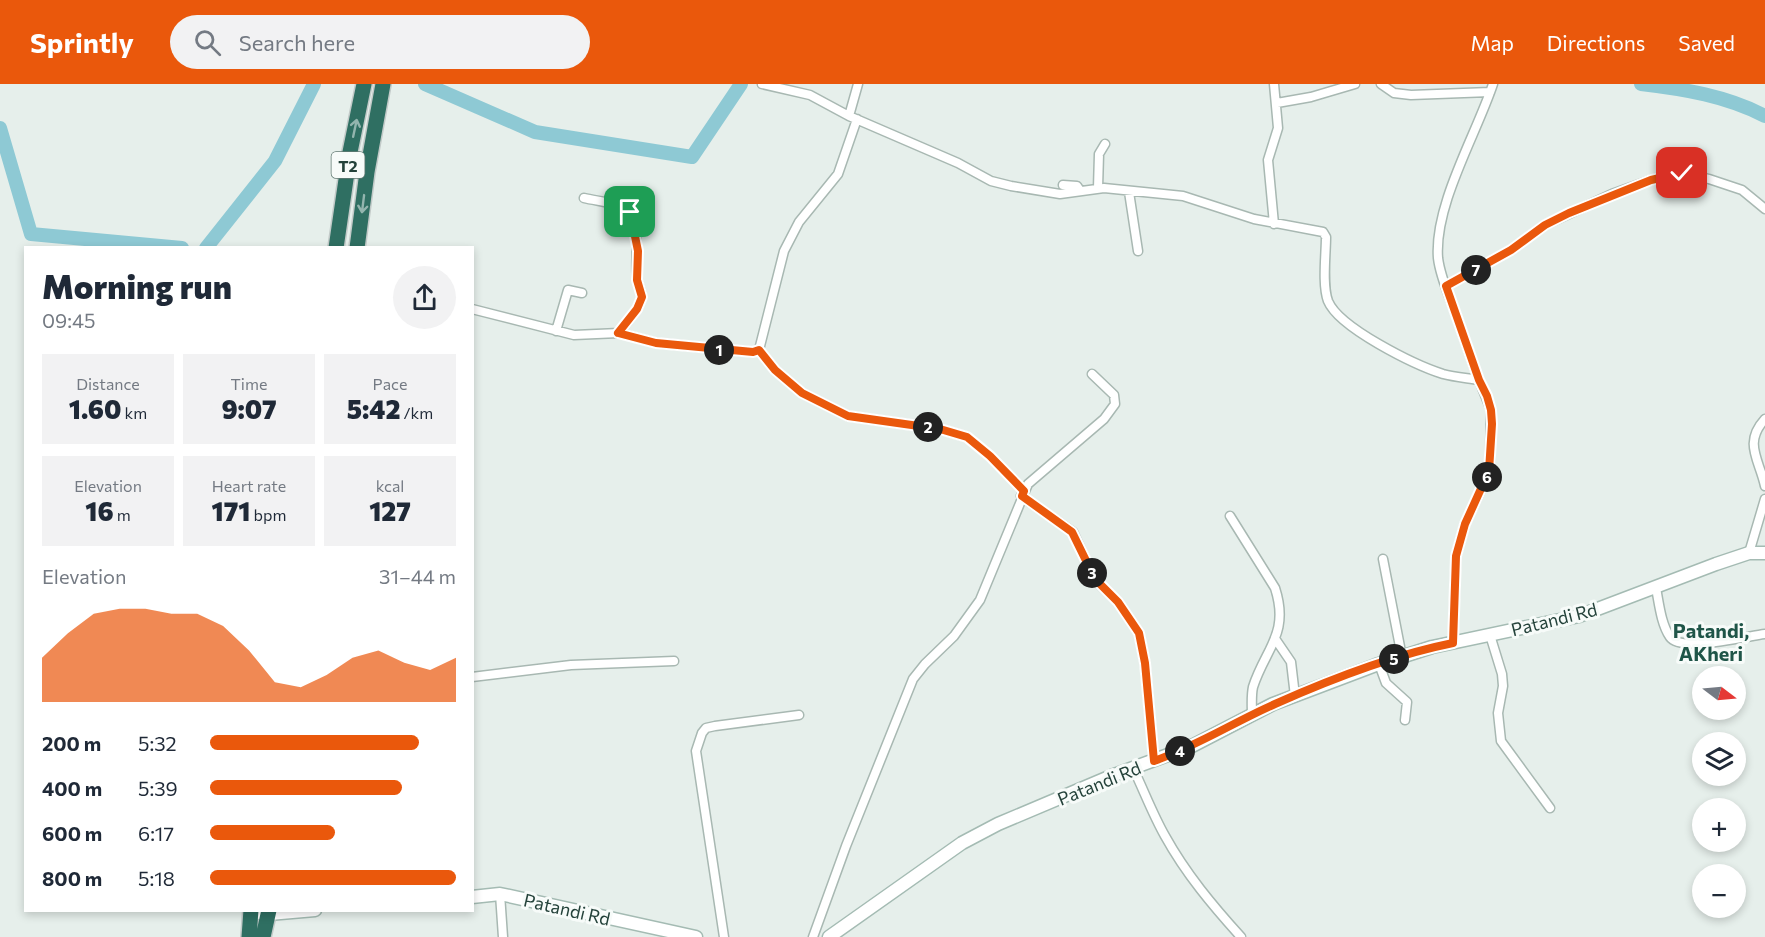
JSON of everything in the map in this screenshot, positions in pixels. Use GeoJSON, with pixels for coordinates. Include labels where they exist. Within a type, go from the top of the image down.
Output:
{"type":"FeatureCollection","features":[{"type":"Feature","properties":{"kind":"highway","name":"T2"},"geometry":{"type":"LineString","coordinates":[[336,246],[350,152],[364,84]]}},
{"type":"Feature","properties":{"kind":"highway","name":"T2"},"geometry":{"type":"LineString","coordinates":[[357,246],[382,84]]}},
{"type":"Feature","properties":{"kind":"highway"},"geometry":{"type":"LineString","coordinates":[[249,937],[251,912]]}},
{"type":"Feature","properties":{"kind":"highway"},"geometry":{"type":"LineString","coordinates":[[263,937],[269,912]]}},
{"type":"Feature","properties":{"kind":"street"},"geometry":{"type":"LineString","coordinates":[[762,84],[810,94],[853,117],[958,163],[991,181],[1060,194],[1098,188],[1183,196],[1274,224],[1325,234],[1328,300],[1336,312],[1355,329],[1400,356],[1437,372],[1479,380]]}},
{"type":"Feature","properties":{"kind":"street"},"geometry":{"type":"LineString","coordinates":[[759,350],[784,251],[800,222],[838,174],[853,117],[858,84]]}},
{"type":"Feature","properties":{"kind":"street"},"geometry":{"type":"LineString","coordinates":[[1274,84],[1278,128],[1268,160],[1274,224]]}},
{"type":"Feature","properties":{"kind":"street"},"geometry":{"type":"LineString","coordinates":[[1276,103],[1311,98],[1355,84]]}},
{"type":"Feature","properties":{"kind":"street"},"geometry":{"type":"LineString","coordinates":[[1381,84],[1394,93],[1411,95],[1492,88],[1448,197],[1442,217],[1438,257],[1446,286],[1491,410],[1490,461],[1486,479],[1465,524],[1456,556],[1453,643]]}},
{"type":"Feature","properties":{"kind":"street"},"geometry":{"type":"LineString","coordinates":[[1098,188],[1100,154],[1106,144]]}},
{"type":"Feature","properties":{"kind":"street"},"geometry":{"type":"LineString","coordinates":[[1446,286],[1511,250],[1545,225],[1601,199],[1651,180],[1682,173],[1709,179],[1742,190],[1765,209]]}},
{"type":"Feature","properties":{"kind":"street"},"geometry":{"type":"LineString","coordinates":[[1063,185],[1077,186],[1080,190]]}},
{"type":"Feature","properties":{"kind":"street"},"geometry":{"type":"LineString","coordinates":[[1129,192],[1138,251]]}},
{"type":"Feature","properties":{"kind":"street"},"geometry":{"type":"LineString","coordinates":[[584,198],[624,207],[630,212],[633,222],[638,251],[637,280],[642,297],[637,309],[618,333]]}},
{"type":"Feature","properties":{"kind":"street"},"geometry":{"type":"LineString","coordinates":[[556,331],[568,290],[582,292]]}},
{"type":"Feature","properties":{"kind":"street"},"geometry":{"type":"LineString","coordinates":[[474,310],[574,335],[618,333],[666,344],[753,352],[759,350]]}},
{"type":"Feature","properties":{"kind":"street"},"geometry":{"type":"LineString","coordinates":[[759,350],[775,370],[802,393],[848,416],[940,429],[967,437],[990,456],[1023,494],[1072,532],[1095,579],[1118,602],[1139,633],[1145,663],[1154,761]]}},
{"type":"Feature","properties":{"kind":"street"},"geometry":{"type":"LineString","coordinates":[[813,937],[846,846],[913,680],[925,664],[954,636],[980,600],[1023,494],[1035,477],[1104,419],[1115,404],[1114,395],[1092,374]]}},
{"type":"Feature","properties":{"kind":"street"},"geometry":{"type":"LineString","coordinates":[[1765,419],[1759,426],[1753,442],[1765,486]]}},
{"type":"Feature","properties":{"kind":"street"},"geometry":{"type":"LineString","coordinates":[[1749,553],[1765,499]]}},
{"type":"Feature","properties":{"kind":"street"},"geometry":{"type":"LineString","coordinates":[[1230,516],[1275,588],[1277,598],[1279,629],[1254,686],[1251,696],[1252,716]]}},
{"type":"Feature","properties":{"kind":"street","name":"Patandi Rd"},"geometry":{"type":"LineString","coordinates":[[830,937],[962,843],[998,824],[1192,746],[1295,696],[1402,657],[1453,643],[1579,616],[1749,553],[1765,553]]}},
{"type":"Feature","properties":{"kind":"street"},"geometry":{"type":"LineString","coordinates":[[1383,559],[1402,657]]}},
{"type":"Feature","properties":{"kind":"street"},"geometry":{"type":"LineString","coordinates":[[1656,588],[1666,630],[1676,643],[1686,645],[1765,634]]}},
{"type":"Feature","properties":{"kind":"street"},"geometry":{"type":"LineString","coordinates":[[1490,635],[1502,674],[1503,686],[1498,713],[1501,741],[1550,808]]}},
{"type":"Feature","properties":{"kind":"street"},"geometry":{"type":"LineString","coordinates":[[1276,640],[1291,662],[1295,696]]}},
{"type":"Feature","properties":{"kind":"street"},"geometry":{"type":"LineString","coordinates":[[474,677],[571,664],[674,661]]}},
{"type":"Feature","properties":{"kind":"street"},"geometry":{"type":"LineString","coordinates":[[1379,664],[1386,683],[1407,702],[1405,720]]}},
{"type":"Feature","properties":{"kind":"street"},"geometry":{"type":"LineString","coordinates":[[724,937],[696,751],[699,740],[706,728],[799,715]]}},
{"type":"Feature","properties":{"kind":"street"},"geometry":{"type":"LineString","coordinates":[[1133,768],[1164,835],[1183,866],[1198,888],[1241,937]]}},
{"type":"Feature","properties":{"kind":"street"},"geometry":{"type":"LineString","coordinates":[[500,894],[503,937]]}},
{"type":"Feature","properties":{"kind":"street","name":"Patandi Rd"},"geometry":{"type":"LineString","coordinates":[[474,897],[500,894],[696,937]]}},
{"type":"Feature","properties":{"kind":"waterway"},"geometry":{"type":"LineString","coordinates":[[208,246],[275,161],[314,84]]}},
{"type":"Feature","properties":{"kind":"waterway"},"geometry":{"type":"LineString","coordinates":[[425,84],[535,132],[692,157],[741,84]]}},
{"type":"Feature","properties":{"kind":"waterway"},"geometry":{"type":"LineString","coordinates":[[1641,84],[1705,94],[1736,103],[1765,116]]}},
{"type":"Feature","properties":{"kind":"waterway"},"geometry":{"type":"LineString","coordinates":[[0,128],[31,234],[160,246]]}},
{"type":"Feature","properties":{"kind":"district","name":"Patandi, AKheri"},"geometry":{"type":"Point","coordinates":[1711,642]}},
{"type":"Feature","properties":{"kind":"route"},"geometry":{"type":"LineString","coordinates":[[630,212],[638,251],[637,280],[642,297],[637,309],[618,333],[656,343],[717,350],[753,352],[759,350],[767,362],[802,393],[848,416],[940,429],[963,436],[990,456],[1024,491],[1022,496],[1072,532],[1095,579],[1118,602],[1139,633],[1145,663],[1154,761],[1192,746],[1273,704],[1376,665],[1432,647],[1453,643],[1456,556],[1465,524],[1489,471],[1492,424],[1487,396],[1479,380],[1446,286],[1511,250],[1545,225],[1569,213],[1651,180],[1682,173]]}}]}
